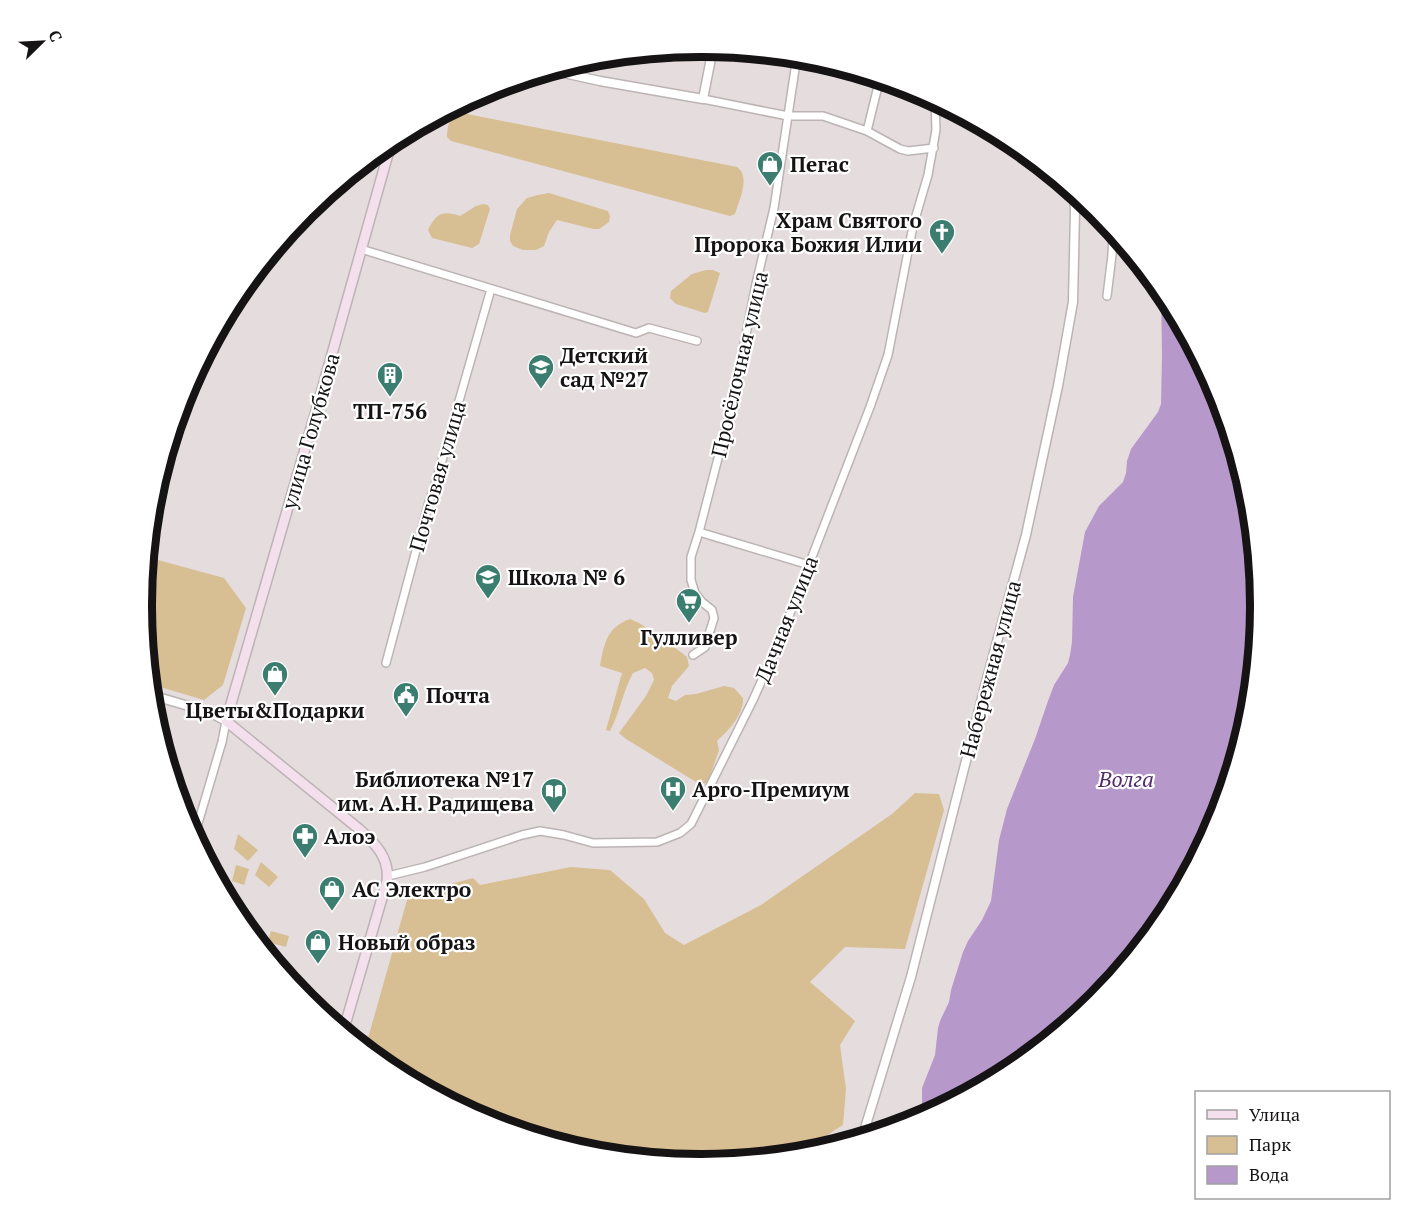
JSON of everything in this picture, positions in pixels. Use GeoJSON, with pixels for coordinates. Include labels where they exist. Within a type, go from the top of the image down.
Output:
{"type":"FeatureCollection","features":[{"type":"Feature","properties":{"kind":"main road","name":"улица Голубкова"},"geometry":{"type":"LineString","coordinates":[[226,721],[388,155]]}},
{"type":"Feature","properties":{"kind":"main road"},"geometry":{"type":"LineString","coordinates":[[226,721],[371,839],[384,857],[388,876],[346,1023]]}},
{"type":"Feature","properties":{"kind":"street"},"geometry":{"type":"LineString","coordinates":[[703,99],[711,57]]}},
{"type":"Feature","properties":{"kind":"street","name":"Просёлочная улица"},"geometry":{"type":"LineString","coordinates":[[693,655],[705,647],[714,618],[712,609],[695,593],[691,580],[691,556],[733,400],[774,208],[796,66]]}},
{"type":"Feature","properties":{"kind":"street"},"geometry":{"type":"LineString","coordinates":[[568,74],[788,116],[823,117],[867,131],[900,149],[908,151],[934,148]]}},
{"type":"Feature","properties":{"kind":"street"},"geometry":{"type":"LineString","coordinates":[[867,131],[878,86]]}},
{"type":"Feature","properties":{"kind":"street","name":"Дачная улица"},"geometry":{"type":"LineString","coordinates":[[388,876],[409,872],[540,831],[593,843],[657,842],[680,833],[691,825],[779,642],[888,355],[913,226],[934,148],[935,110]]}},
{"type":"Feature","properties":{"kind":"street","name":"Набережная улица"},"geometry":{"type":"LineString","coordinates":[[865,1129],[911,977],[984,686],[1026,536],[1058,386],[1072,302],[1075,204]]}},
{"type":"Feature","properties":{"kind":"street"},"geometry":{"type":"LineString","coordinates":[[1107,296],[1112,243]]}},
{"type":"Feature","properties":{"kind":"street"},"geometry":{"type":"LineString","coordinates":[[361,249],[636,333],[649,328],[697,341]]}},
{"type":"Feature","properties":{"kind":"street","name":"Почтовая улица"},"geometry":{"type":"LineString","coordinates":[[386,663],[429,502],[491,289]]}},
{"type":"Feature","properties":{"kind":"street"},"geometry":{"type":"LineString","coordinates":[[699,532],[809,565]]}},
{"type":"Feature","properties":{"kind":"street"},"geometry":{"type":"LineString","coordinates":[[160,698],[209,712],[226,721],[198,824]]}},
{"type":"Feature","properties":{"kind":"green space"},"geometry":{"type":"Polygon","coordinates":[[[461,113],[737,167],[741,171],[744,183],[741,196],[735,214],[730,216],[451,141],[447,137],[451,118],[461,113]]]}},
{"type":"Feature","properties":{"kind":"green space"},"geometry":{"type":"Polygon","coordinates":[[[549,193],[608,211],[609,222],[599,229],[593,229],[557,220],[544,246],[536,250],[523,250],[513,246],[510,235],[517,209],[527,198],[549,193]]]}},
{"type":"Feature","properties":{"kind":"green space"},"geometry":{"type":"Polygon","coordinates":[[[483,204],[488,205],[490,209],[479,244],[472,248],[432,238],[428,230],[440,215],[449,213],[460,216],[483,204]]]}},
{"type":"Feature","properties":{"kind":"green space"},"geometry":{"type":"Polygon","coordinates":[[[706,270],[720,273],[708,312],[676,304],[670,298],[671,291],[692,274],[706,270]]]}},
{"type":"Feature","properties":{"kind":"green space"},"geometry":{"type":"Polygon","coordinates":[[[155,559],[224,578],[246,608],[223,685],[204,700],[159,687],[152,606],[155,559]]]}},
{"type":"Feature","properties":{"kind":"green space"},"geometry":{"type":"Polygon","coordinates":[[[630,619],[665,640],[687,657],[689,666],[672,686],[668,698],[676,701],[685,695],[724,686],[734,688],[743,698],[738,716],[717,741],[719,750],[708,782],[701,785],[619,733],[646,696],[654,680],[652,673],[645,668],[633,673],[610,731],[606,730],[622,673],[600,666],[601,658],[611,632],[622,622],[630,619]]]}},
{"type":"Feature","properties":{"kind":"green space"},"geometry":{"type":"Polygon","coordinates":[[[915,793],[939,794],[944,810],[905,949],[845,947],[810,982],[855,1021],[840,1045],[846,1089],[843,1125],[819,1141],[773,1149],[701,1154],[665,1153],[594,1143],[525,1125],[491,1112],[427,1081],[367,1041],[407,900],[418,888],[436,888],[473,878],[480,885],[571,867],[610,870],[644,899],[665,933],[684,945],[761,905],[892,814],[915,793]]]}},
{"type":"Feature","properties":{"kind":"green space"},"geometry":{"type":"Polygon","coordinates":[[[238,834],[258,850],[248,861],[234,849],[238,834]]]}},
{"type":"Feature","properties":{"kind":"green space"},"geometry":{"type":"Polygon","coordinates":[[[261,862],[278,877],[269,887],[255,875],[261,862]]]}},
{"type":"Feature","properties":{"kind":"green space"},"geometry":{"type":"Polygon","coordinates":[[[236,865],[249,869],[244,885],[232,881],[236,865]]]}},
{"type":"Feature","properties":{"kind":"green space"},"geometry":{"type":"Polygon","coordinates":[[[271,931],[289,936],[286,947],[268,942],[271,931]]]}},
{"type":"Feature","properties":{"kind":"water","name":"Волга"},"geometry":{"type":"Polygon","coordinates":[[[1161,308],[1193,363],[1208,396],[1231,464],[1245,534],[1250,606],[1245,677],[1231,747],[1220,782],[1208,815],[1176,880],[1136,939],[1113,967],[1063,1018],[1035,1041],[975,1081],[921,1107],[922,1088],[935,1055],[938,1028],[949,1002],[963,952],[991,901],[999,840],[1007,809],[1054,685],[1068,663],[1072,642],[1073,597],[1085,532],[1099,506],[1123,482],[1131,449],[1158,412],[1161,404],[1161,308]]]}},
{"type":"Feature","properties":{"kind":"place","name":"Пегас"},"geometry":{"type":"Point","coordinates":[770,187]}},
{"type":"Feature","properties":{"kind":"place","name":"Храм Святого Пророка Божия Илии"},"geometry":{"type":"Point","coordinates":[942,255]}},
{"type":"Feature","properties":{"kind":"place","name":"Детский сад №27"},"geometry":{"type":"Point","coordinates":[541,390]}},
{"type":"Feature","properties":{"kind":"place","name":"ТП-756"},"geometry":{"type":"Point","coordinates":[390,398]}},
{"type":"Feature","properties":{"kind":"place","name":"Школа № 6"},"geometry":{"type":"Point","coordinates":[488,600]}},
{"type":"Feature","properties":{"kind":"place","name":"Гулливер"},"geometry":{"type":"Point","coordinates":[689,624]}},
{"type":"Feature","properties":{"kind":"place","name":"Цветы&Подарки"},"geometry":{"type":"Point","coordinates":[275,697]}},
{"type":"Feature","properties":{"kind":"place","name":"Почта"},"geometry":{"type":"Point","coordinates":[406,718]}},
{"type":"Feature","properties":{"kind":"place","name":"Арго-Премиум"},"geometry":{"type":"Point","coordinates":[673,812]}},
{"type":"Feature","properties":{"kind":"place","name":"Библиотека №17 им. А.Н. Радищева"},"geometry":{"type":"Point","coordinates":[554,814]}},
{"type":"Feature","properties":{"kind":"place","name":"Алоэ"},"geometry":{"type":"Point","coordinates":[305,859]}},
{"type":"Feature","properties":{"kind":"place","name":"АС Электро"},"geometry":{"type":"Point","coordinates":[332,912]}},
{"type":"Feature","properties":{"kind":"place","name":"Новый образ"},"geometry":{"type":"Point","coordinates":[318,965]}}]}
